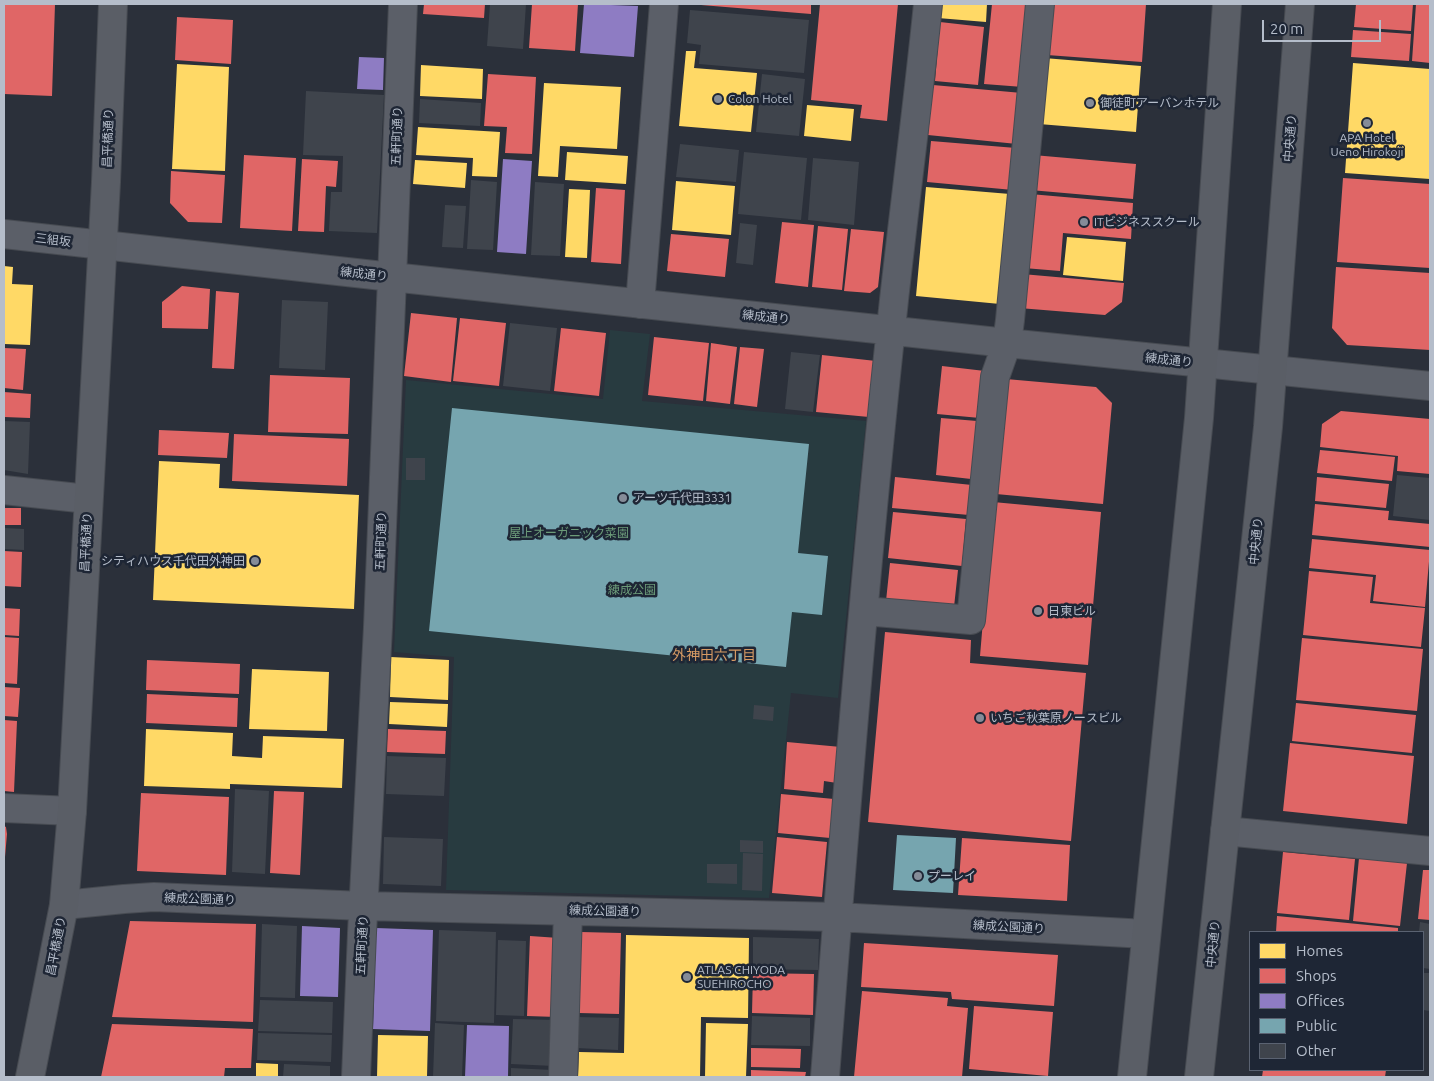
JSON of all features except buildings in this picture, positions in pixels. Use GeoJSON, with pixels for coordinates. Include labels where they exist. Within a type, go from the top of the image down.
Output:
{"type":"FeatureCollection","features":[{"type":"Feature","properties":{"kind":"main road","name":"昌平橋通り"},"geometry":{"type":"LineString","coordinates":[[30,1077],[64,905],[72,811],[113,4]]}},
{"type":"Feature","properties":{"kind":"main road"},"geometry":{"type":"LineString","coordinates":[[1132,1077],[1199,418],[1227,4]]}},
{"type":"Feature","properties":{"kind":"main road","name":"中央通り"},"geometry":{"type":"LineString","coordinates":[[1199,1077],[1267,437],[1300,4]]}},
{"type":"Feature","properties":{"kind":"street","name":"五軒町通り"},"geometry":{"type":"LineString","coordinates":[[356,1077],[378,627],[403,4]]}},
{"type":"Feature","properties":{"kind":"street"},"geometry":{"type":"LineString","coordinates":[[640,304],[664,4]]}},
{"type":"Feature","properties":{"kind":"street"},"geometry":{"type":"LineString","coordinates":[[825,1077],[864,610],[891,331],[928,4]]}},
{"type":"Feature","properties":{"kind":"street"},"geometry":{"type":"LineString","coordinates":[[864,610],[971,620],[995,377],[1007,343],[1040,4]]}},
{"type":"Feature","properties":{"kind":"street","name":"三組坂"},"geometry":{"type":"LineString","coordinates":[[4,234],[102,246]]}},
{"type":"Feature","properties":{"kind":"street","name":"練成通り"},"geometry":{"type":"LineString","coordinates":[[102,246],[1203,364],[1430,386]]}},
{"type":"Feature","properties":{"kind":"street"},"geometry":{"type":"LineString","coordinates":[[4,490],[88,499]]}},
{"type":"Feature","properties":{"kind":"street"},"geometry":{"type":"LineString","coordinates":[[4,808],[72,811]]}},
{"type":"Feature","properties":{"kind":"street"},"geometry":{"type":"LineString","coordinates":[[1225,831],[1430,851]]}},
{"type":"Feature","properties":{"kind":"street","name":"練成公園通り"},"geometry":{"type":"LineString","coordinates":[[64,905],[154,897],[363,906],[837,916],[1146,934]]}},
{"type":"Feature","properties":{"kind":"street"},"geometry":{"type":"LineString","coordinates":[[563,1077],[568,911]]}},
{"type":"Feature","properties":{"kind":"green space","name":"練成公園"},"geometry":{"type":"Polygon","coordinates":[[[610,330],[650,334],[642,401],[866,421],[838,698],[791,693],[769,898],[446,890],[454,657],[394,652],[406,380],[603,399],[610,330]]]}},
{"type":"Feature","properties":{"kind":"place","name":"Colon Hotel"},"geometry":{"type":"Point","coordinates":[718,99]}},
{"type":"Feature","properties":{"kind":"place","name":"御徒町アーバンホテル"},"geometry":{"type":"Point","coordinates":[1090,103]}},
{"type":"Feature","properties":{"kind":"place","name":"APA Hotel Ueno Hirokoji"},"geometry":{"type":"Point","coordinates":[1367,123]}},
{"type":"Feature","properties":{"kind":"place","name":"ITビジネススクール"},"geometry":{"type":"Point","coordinates":[1084,222]}},
{"type":"Feature","properties":{"kind":"place","name":"アーツ千代田3331"},"geometry":{"type":"Point","coordinates":[623,498]}},
{"type":"Feature","properties":{"kind":"place","name":"シティハウス千代田外神田"},"geometry":{"type":"Point","coordinates":[255,561]}},
{"type":"Feature","properties":{"kind":"place","name":"日東ビル"},"geometry":{"type":"Point","coordinates":[1038,611]}},
{"type":"Feature","properties":{"kind":"place","name":"いちご秋葉原ノースビル"},"geometry":{"type":"Point","coordinates":[980,718]}},
{"type":"Feature","properties":{"kind":"place","name":"プーレイ"},"geometry":{"type":"Point","coordinates":[918,876]}},
{"type":"Feature","properties":{"kind":"place","name":"ATLAS CHIYODA SUEHIROCHO"},"geometry":{"type":"Point","coordinates":[687,977]}},
{"type":"Feature","properties":{"kind":"district","name":"外神田六丁目"},"geometry":{"type":"Point","coordinates":[714,655]}},
{"type":"Feature","properties":{"kind":"park label","name":"屋上オーガニック菜園"},"geometry":{"type":"Point","coordinates":[569,533]}}]}
